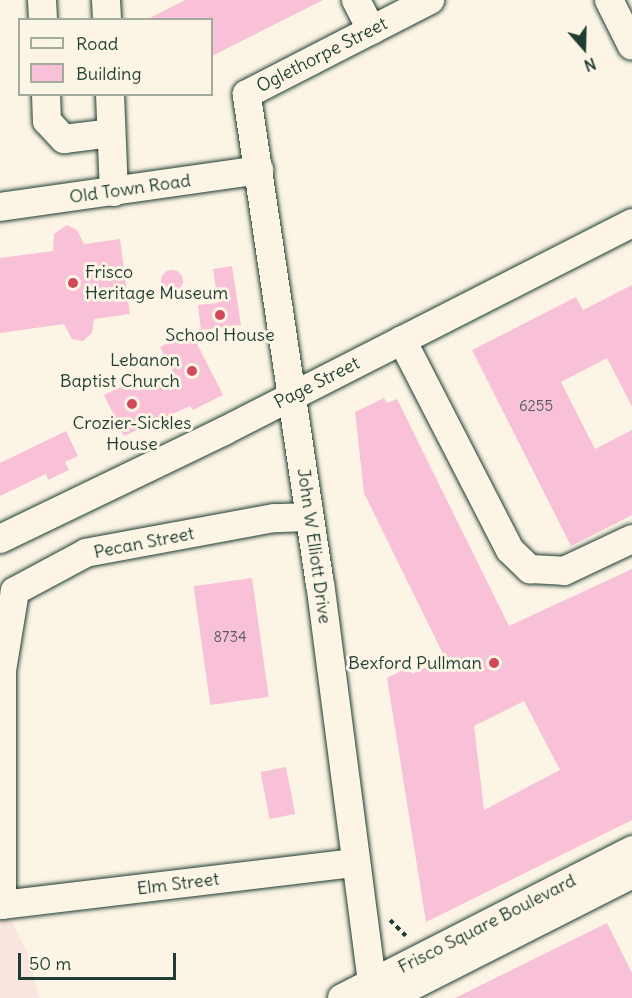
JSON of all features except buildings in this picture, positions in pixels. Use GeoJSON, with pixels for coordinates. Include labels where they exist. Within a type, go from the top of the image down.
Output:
{"type":"FeatureCollection","features":[{"type":"Feature","properties":{"kind":"street"},"geometry":{"type":"LineString","coordinates":[[42,0],[43,18]]}},
{"type":"Feature","properties":{"kind":"street"},"geometry":{"type":"LineString","coordinates":[[106,0],[107,18]]}},
{"type":"Feature","properties":{"kind":"street"},"geometry":{"type":"LineString","coordinates":[[356,0],[371,30]]}},
{"type":"Feature","properties":{"kind":"street","name":"Oglethorpe Street"},"geometry":{"type":"LineString","coordinates":[[247,94],[430,0]]}},
{"type":"Feature","properties":{"kind":"street"},"geometry":{"type":"LineString","coordinates":[[609,0],[632,46]]}},
{"type":"Feature","properties":{"kind":"street","name":"John W Elliott Drive"},"geometry":{"type":"LineString","coordinates":[[247,94],[293,395],[354,863],[378,993]]}},
{"type":"Feature","properties":{"kind":"street"},"geometry":{"type":"LineString","coordinates":[[46,96],[47,121],[64,139],[111,134]]}},
{"type":"Feature","properties":{"kind":"street"},"geometry":{"type":"LineString","coordinates":[[110,96],[114,192]]}},
{"type":"Feature","properties":{"kind":"street","name":"Old Town Road"},"geometry":{"type":"LineString","coordinates":[[0,207],[259,170]]}},
{"type":"Feature","properties":{"kind":"street","name":"Page Street"},"geometry":{"type":"LineString","coordinates":[[0,539],[293,395],[632,223]]}},
{"type":"Feature","properties":{"kind":"street"},"geometry":{"type":"LineString","coordinates":[[402,340],[510,550],[530,569],[564,571],[632,539]]}},
{"type":"Feature","properties":{"kind":"street","name":"Pecan Street"},"geometry":{"type":"LineString","coordinates":[[2,905],[2,670],[15,591],[86,553],[274,518],[309,517]]}},
{"type":"Feature","properties":{"kind":"street","name":"Elm Street"},"geometry":{"type":"LineString","coordinates":[[2,905],[354,863]]}},
{"type":"Feature","properties":{"kind":"street","name":"Frisco Square Boulevard"},"geometry":{"type":"LineString","coordinates":[[342,998],[378,993],[629,867]]}},
{"type":"Feature","properties":{"kind":"path"},"geometry":{"type":"LineString","coordinates":[[389,913],[395,929],[415,939]]}},
{"type":"Feature","properties":{"kind":"shaded area"},"geometry":{"type":"Polygon","coordinates":[[[0,897],[26,950],[40,998],[0,998],[0,897]]]}},
{"type":"Feature","properties":{"kind":"place","name":"Frisco Heritage Museum"},"geometry":{"type":"Point","coordinates":[73,283]}},
{"type":"Feature","properties":{"kind":"place","name":"School House"},"geometry":{"type":"Point","coordinates":[220,315]}},
{"type":"Feature","properties":{"kind":"place","name":"Lebanon Baptist Church"},"geometry":{"type":"Point","coordinates":[192,371]}},
{"type":"Feature","properties":{"kind":"place","name":"Crozier-Sickles House"},"geometry":{"type":"Point","coordinates":[132,404]}},
{"type":"Feature","properties":{"kind":"place","name":"Bexford Pullman"},"geometry":{"type":"Point","coordinates":[494,663]}}]}
